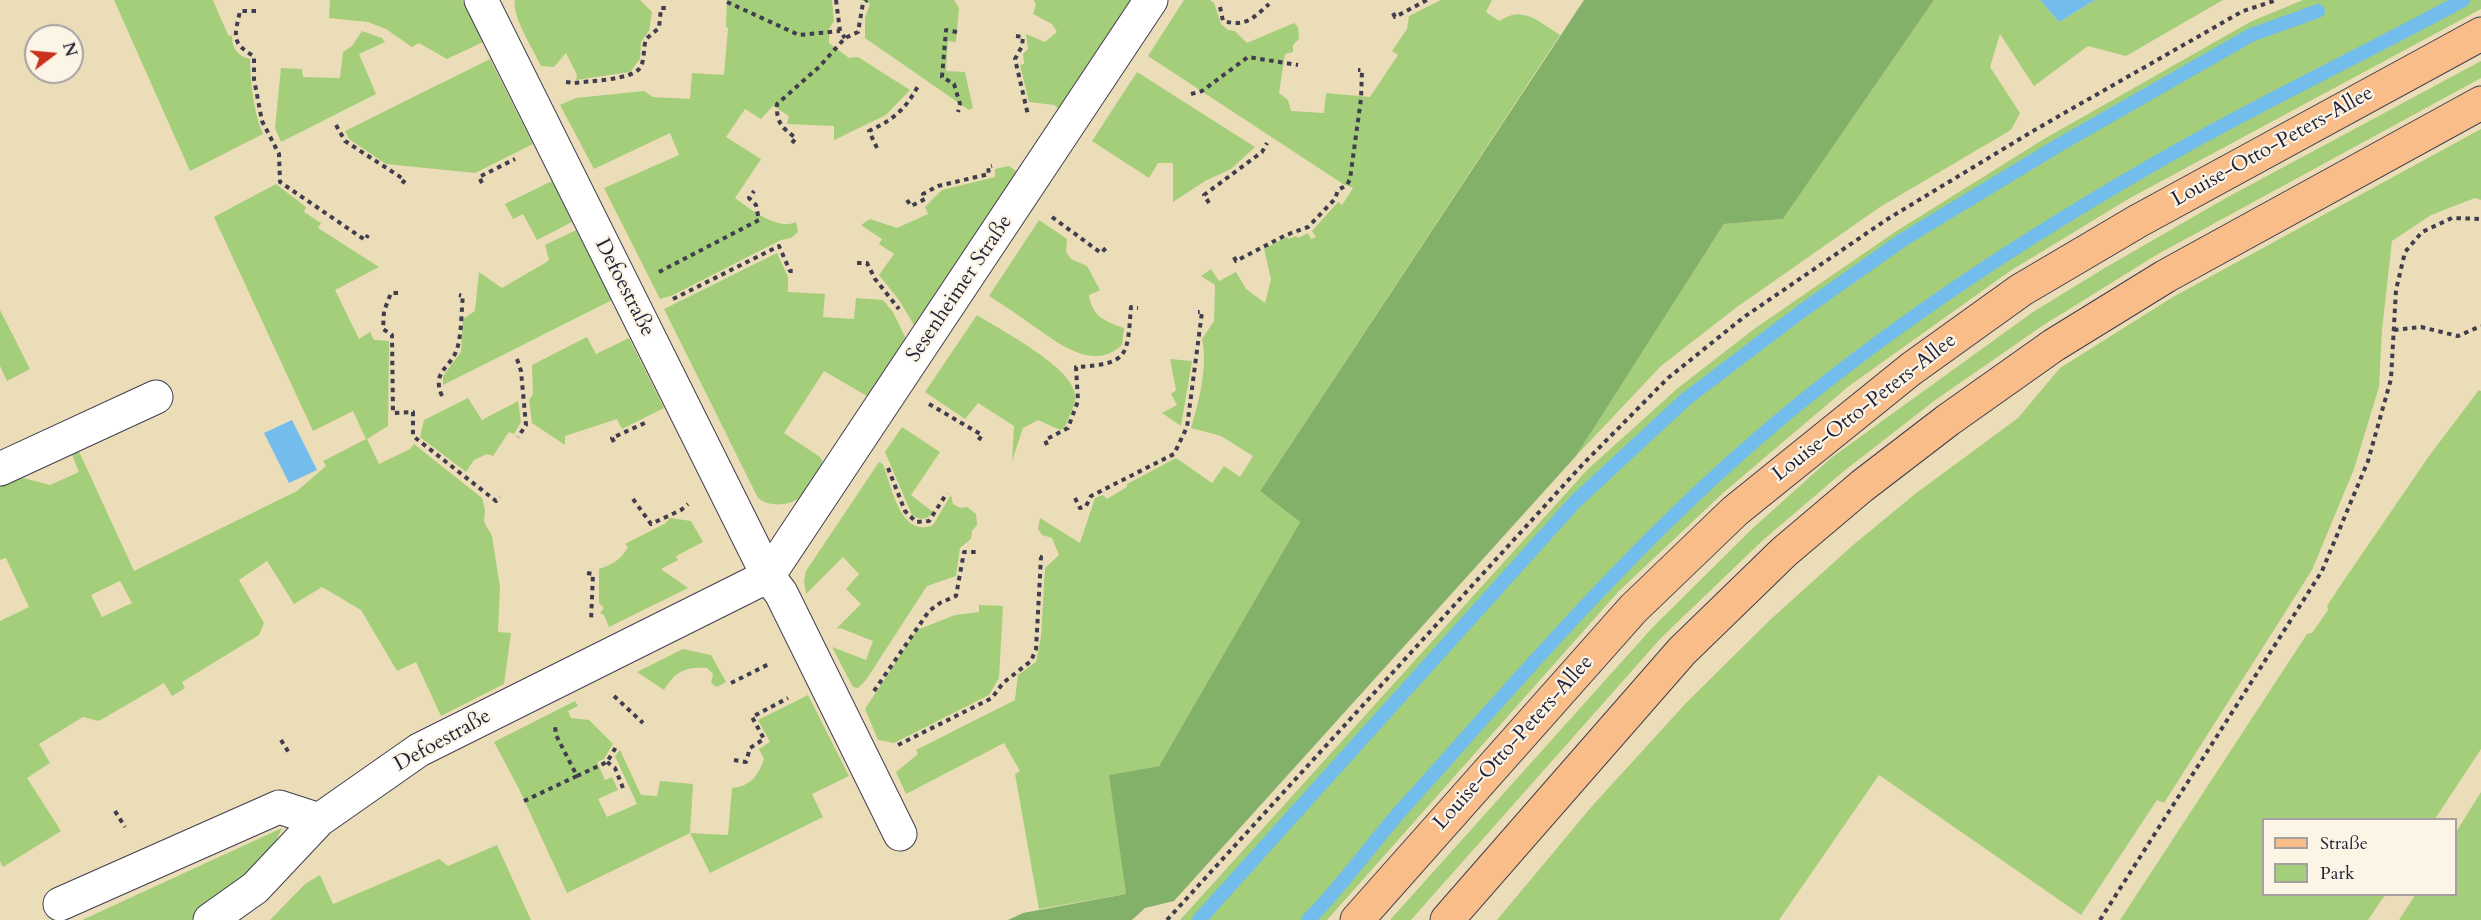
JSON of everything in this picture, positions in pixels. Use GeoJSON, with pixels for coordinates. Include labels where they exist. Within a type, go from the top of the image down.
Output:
{"type":"FeatureCollection","features":[{"type":"Feature","properties":{"kind":"main road","name":"Louise-Otto-Peters-Allee"},"geometry":{"type":"LineString","coordinates":[[1358,920],[1633,609],[1736,511],[1892,384],[2021,290],[2138,221],[2481,33]]}},
{"type":"Feature","properties":{"kind":"main road"},"geometry":{"type":"LineString","coordinates":[[1447,920],[1682,651],[1784,552],[1862,486],[1948,420],[2054,345],[2166,276],[2481,103]]}},
{"type":"Feature","properties":{"kind":"street","name":"Defoestraße"},"geometry":{"type":"LineString","coordinates":[[481,0],[768,576],[781,593],[900,834]]}},
{"type":"Feature","properties":{"kind":"street","name":"Sesenheimer Straße"},"geometry":{"type":"LineString","coordinates":[[768,576],[1151,0]]}},
{"type":"Feature","properties":{"kind":"street"},"geometry":{"type":"LineString","coordinates":[[0,469],[156,397]]}},
{"type":"Feature","properties":{"kind":"street","name":"Defoestraße"},"geometry":{"type":"LineString","coordinates":[[210,920],[255,888],[319,820],[419,750],[768,576]]}},
{"type":"Feature","properties":{"kind":"street"},"geometry":{"type":"LineString","coordinates":[[60,904],[279,807],[319,820]]}},
{"type":"Feature","properties":{"kind":"path"},"geometry":{"type":"LineString","coordinates":[[836,0],[840,30],[845,38]]}},
{"type":"Feature","properties":{"kind":"path"},"geometry":{"type":"LineString","coordinates":[[792,143],[796,138],[783,129],[776,117],[777,104],[819,67],[845,38],[858,32],[863,3],[867,0]]}},
{"type":"Feature","properties":{"kind":"path"},"geometry":{"type":"LineString","coordinates":[[1393,13],[1395,17],[1427,0]]}},
{"type":"Feature","properties":{"kind":"path"},"geometry":{"type":"LineString","coordinates":[[1167,920],[1186,902],[1583,464],[1668,378],[1744,317],[1886,220],[2038,128],[2243,11],[2277,0]]}},
{"type":"Feature","properties":{"kind":"path"},"geometry":{"type":"LineString","coordinates":[[727,2],[799,35],[840,30]]}},
{"type":"Feature","properties":{"kind":"path"},"geometry":{"type":"LineString","coordinates":[[1220,7],[1224,21],[1238,25],[1252,20],[1269,4]]}},
{"type":"Feature","properties":{"kind":"path"},"geometry":{"type":"LineString","coordinates":[[560,81],[574,83],[630,75],[639,69],[643,60],[646,39],[659,28],[661,8],[666,9]]}},
{"type":"Feature","properties":{"kind":"path"},"geometry":{"type":"LineString","coordinates":[[256,11],[240,11],[235,37],[238,45],[254,56],[254,79],[262,121],[279,153],[280,182],[365,240],[368,236]]}},
{"type":"Feature","properties":{"kind":"path"},"geometry":{"type":"LineString","coordinates":[[957,32],[946,30],[942,77],[954,84],[960,104],[958,112]]}},
{"type":"Feature","properties":{"kind":"path"},"geometry":{"type":"LineString","coordinates":[[1016,36],[1023,37],[1023,46],[1016,59],[1028,117],[1024,118]]}},
{"type":"Feature","properties":{"kind":"path"},"geometry":{"type":"LineString","coordinates":[[1191,94],[1202,91],[1248,57],[1298,65]]}},
{"type":"Feature","properties":{"kind":"path"},"geometry":{"type":"LineString","coordinates":[[1234,257],[1236,261],[1286,235],[1308,227],[1335,199],[1338,190],[1347,186],[1362,99],[1362,70],[1358,70]]}},
{"type":"Feature","properties":{"kind":"path"},"geometry":{"type":"LineString","coordinates":[[877,148],[869,131],[892,120],[907,105],[918,86]]}},
{"type":"Feature","properties":{"kind":"path"},"geometry":{"type":"LineString","coordinates":[[336,125],[345,141],[405,180],[401,185]]}},
{"type":"Feature","properties":{"kind":"path"},"geometry":{"type":"LineString","coordinates":[[482,183],[479,177],[551,141]]}},
{"type":"Feature","properties":{"kind":"path"},"geometry":{"type":"LineString","coordinates":[[1209,203],[1204,195],[1262,152],[1267,143]]}},
{"type":"Feature","properties":{"kind":"path"},"geometry":{"type":"LineString","coordinates":[[908,200],[911,206],[925,199],[923,194],[938,186],[989,174],[987,167],[997,165]]}},
{"type":"Feature","properties":{"kind":"path"},"geometry":{"type":"LineString","coordinates":[[649,278],[759,220],[756,205],[749,198],[754,191]]}},
{"type":"Feature","properties":{"kind":"path"},"geometry":{"type":"LineString","coordinates":[[1045,212],[1101,253],[1106,248]]}},
{"type":"Feature","properties":{"kind":"path"},"geometry":{"type":"LineString","coordinates":[[2100,920],[2322,572],[2368,461],[2391,379],[2396,290],[2405,252],[2422,232],[2452,218],[2481,219]]}},
{"type":"Feature","properties":{"kind":"path"},"geometry":{"type":"LineString","coordinates":[[673,299],[778,246],[790,271],[795,271]]}},
{"type":"Feature","properties":{"kind":"path"},"geometry":{"type":"LineString","coordinates":[[857,263],[867,264],[875,279],[898,307],[913,336],[924,343]]}},
{"type":"Feature","properties":{"kind":"path"},"geometry":{"type":"LineString","coordinates":[[398,293],[391,293],[383,320],[383,329],[392,335],[393,413],[413,412],[413,436],[496,501],[500,497]]}},
{"type":"Feature","properties":{"kind":"path"},"geometry":{"type":"LineString","coordinates":[[442,396],[438,388],[441,371],[457,350],[463,296],[459,295]]}},
{"type":"Feature","properties":{"kind":"path"},"geometry":{"type":"LineString","coordinates":[[1047,445],[1045,440],[1068,428],[1078,401],[1076,367],[1096,366],[1111,362],[1125,353],[1128,346],[1131,307],[1138,308]]}},
{"type":"Feature","properties":{"kind":"path"},"geometry":{"type":"LineString","coordinates":[[1075,498],[1080,508],[1086,506],[1091,496],[1174,454],[1187,428],[1202,312],[1198,312]]}},
{"type":"Feature","properties":{"kind":"path"},"geometry":{"type":"LineString","coordinates":[[2394,330],[2421,327],[2458,336],[2481,326]]}},
{"type":"Feature","properties":{"kind":"path"},"geometry":{"type":"LineString","coordinates":[[517,359],[521,371],[526,425],[518,437]]}},
{"type":"Feature","properties":{"kind":"path"},"geometry":{"type":"LineString","coordinates":[[921,398],[982,435],[978,441]]}},
{"type":"Feature","properties":{"kind":"path"},"geometry":{"type":"LineString","coordinates":[[885,460],[905,511],[916,522],[929,521],[947,493]]}},
{"type":"Feature","properties":{"kind":"path"},"geometry":{"type":"LineString","coordinates":[[633,499],[651,524],[681,510],[691,501],[723,485]]}},
{"type":"Feature","properties":{"kind":"path"},"geometry":{"type":"LineString","coordinates":[[872,693],[929,611],[956,596],[964,552],[976,552]]}},
{"type":"Feature","properties":{"kind":"path"},"geometry":{"type":"LineString","coordinates":[[894,747],[992,698],[1003,682],[1031,661],[1036,649],[1041,557],[1036,558]]}},
{"type":"Feature","properties":{"kind":"path"},"geometry":{"type":"LineString","coordinates":[[587,573],[593,574],[591,626],[585,639],[594,663]]}},
{"type":"Feature","properties":{"kind":"path"},"geometry":{"type":"LineString","coordinates":[[734,760],[746,762],[750,748],[764,739],[752,717],[823,680]]}},
{"type":"Feature","properties":{"kind":"path"},"geometry":{"type":"LineString","coordinates":[[608,693],[643,723]]}},
{"type":"Feature","properties":{"kind":"path"},"geometry":{"type":"LineString","coordinates":[[555,723],[556,735],[577,776]]}},
{"type":"Feature","properties":{"kind":"path"},"geometry":{"type":"LineString","coordinates":[[281,740],[289,753]]}},
{"type":"Feature","properties":{"kind":"path"},"geometry":{"type":"LineString","coordinates":[[524,801],[607,762],[616,747]]}},
{"type":"Feature","properties":{"kind":"path"},"geometry":{"type":"LineString","coordinates":[[607,762],[615,768],[623,788]]}},
{"type":"Feature","properties":{"kind":"path"},"geometry":{"type":"LineString","coordinates":[[115,811],[125,827]]}},
{"type":"Feature","properties":{"kind":"green space"},"geometry":{"type":"Polygon","coordinates":[[[114,0],[213,0],[228,35],[232,36],[235,48],[239,54],[250,59],[255,107],[263,134],[190,171],[114,0]]]}},
{"type":"Feature","properties":{"kind":"green space"},"geometry":{"type":"Polygon","coordinates":[[[330,0],[462,0],[483,42],[447,59],[419,43],[412,47],[386,29],[368,22],[329,18],[330,0]]]}},
{"type":"Feature","properties":{"kind":"green space"},"geometry":{"type":"Polygon","coordinates":[[[515,0],[640,0],[652,12],[649,31],[641,42],[640,59],[630,72],[576,80],[577,75],[566,53],[554,67],[541,66],[516,15],[515,0]]]}},
{"type":"Feature","properties":{"kind":"green space"},"geometry":{"type":"Polygon","coordinates":[[[727,0],[832,0],[834,21],[829,29],[829,43],[849,58],[858,57],[910,90],[886,115],[834,140],[834,126],[787,124],[789,116],[773,106],[761,119],[745,109],[726,137],[761,159],[735,198],[756,213],[773,221],[781,224],[796,222],[798,232],[791,238],[781,240],[673,295],[660,299],[604,188],[679,155],[670,133],[594,169],[560,105],[576,98],[644,91],[653,97],[690,99],[692,73],[724,75],[728,28],[726,27],[727,0]]]}},
{"type":"Feature","properties":{"kind":"green space"},"geometry":{"type":"Polygon","coordinates":[[[861,0],[954,0],[959,8],[956,42],[948,41],[946,71],[965,72],[973,108],[969,110],[865,38],[865,18],[870,4],[861,0]]]}},
{"type":"Feature","properties":{"kind":"green space"},"geometry":{"type":"Polygon","coordinates":[[[1034,0],[1134,0],[1059,109],[1054,105],[1029,102],[1020,65],[1024,64],[1023,54],[1028,49],[1026,34],[1045,42],[1057,32],[1052,24],[1033,14],[1036,5],[1034,0]]]}},
{"type":"Feature","properties":{"kind":"green space"},"geometry":{"type":"Polygon","coordinates":[[[1184,0],[1210,0],[1214,3],[1221,24],[1228,30],[1235,31],[1247,43],[1294,23],[1298,27],[1299,39],[1293,45],[1293,52],[1285,54],[1279,93],[1288,100],[1291,111],[1324,113],[1326,93],[1370,97],[1398,55],[1392,51],[1407,29],[1409,16],[1441,0],[1492,0],[1486,12],[1499,21],[1508,16],[1524,15],[1560,35],[1260,491],[1300,522],[1159,766],[1110,775],[1126,894],[1039,909],[1015,774],[1020,771],[1004,743],[906,794],[896,772],[918,754],[916,750],[1015,700],[1018,675],[1036,662],[1041,637],[1045,568],[1059,555],[1052,538],[1042,535],[1038,529],[1040,518],[1080,543],[1095,498],[1103,495],[1107,499],[1127,487],[1127,484],[1176,458],[1212,483],[1224,466],[1240,477],[1253,456],[1221,436],[1191,428],[1200,395],[1203,372],[1202,339],[1214,321],[1215,285],[1201,276],[1211,269],[1219,281],[1236,272],[1246,289],[1265,303],[1271,279],[1264,249],[1287,237],[1288,239],[1296,236],[1298,238],[1308,233],[1311,239],[1316,237],[1312,231],[1338,202],[1342,205],[1353,188],[1343,184],[1148,56],[1184,0]]]}},
{"type":"Feature","properties":{"kind":"green space"},"geometry":{"type":"Polygon","coordinates":[[[1584,0],[1934,0],[1783,219],[1724,224],[1576,456],[1174,901],[1145,908],[1132,920],[1008,920],[1023,913],[1126,894],[1109,775],[1159,766],[1300,522],[1260,491],[1584,0]]]}},
{"type":"Feature","properties":{"kind":"green space"},"geometry":{"type":"Polygon","coordinates":[[[1934,0],[2040,0],[2059,22],[2095,0],[2223,0],[2126,56],[2088,46],[2034,86],[2000,34],[1990,67],[2020,113],[2011,130],[1880,207],[1737,307],[1661,366],[1576,456],[1724,224],[1783,219],[1934,0]]]}},
{"type":"Feature","properties":{"kind":"green space"},"geometry":{"type":"Polygon","coordinates":[[[2303,0],[2481,0],[2481,9],[2130,198],[2010,271],[1849,386],[1723,493],[1619,591],[1327,920],[1180,920],[1588,469],[1678,388],[1754,329],[1895,232],[2044,139],[2250,22],[2303,0]]]}},
{"type":"Feature","properties":{"kind":"green space"},"geometry":{"type":"Polygon","coordinates":[[[362,31],[382,38],[385,42],[359,54],[376,94],[281,142],[275,128],[281,68],[302,69],[303,77],[340,78],[343,52],[352,46],[362,31]]]}},
{"type":"Feature","properties":{"kind":"green space"},"geometry":{"type":"Polygon","coordinates":[[[490,59],[533,144],[475,173],[386,164],[349,139],[345,131],[490,59]]]}},
{"type":"Feature","properties":{"kind":"green space"},"geometry":{"type":"Polygon","coordinates":[[[2481,61],[2481,78],[2158,254],[2042,326],[1934,401],[1844,471],[1762,541],[1661,638],[1411,920],[1390,920],[1652,628],[1753,528],[1831,458],[2033,312],[2103,269],[2226,198],[2481,61]]]}},
{"type":"Feature","properties":{"kind":"green space"},"geometry":{"type":"Polygon","coordinates":[[[1137,72],[1255,147],[1231,169],[1205,181],[1173,202],[1173,163],[1158,163],[1149,178],[1092,141],[1137,72]]]}},
{"type":"Feature","properties":{"kind":"green space"},"geometry":{"type":"Polygon","coordinates":[[[2481,129],[2481,200],[2475,198],[2431,215],[2392,241],[2382,330],[2379,387],[2354,469],[2312,570],[2164,803],[2157,800],[2081,915],[1879,775],[1779,920],[1497,920],[1593,805],[1686,703],[1770,620],[1852,546],[1915,494],[2018,418],[2060,368],[2173,297],[2481,129]]]}},
{"type":"Feature","properties":{"kind":"green space"},"geometry":{"type":"Polygon","coordinates":[[[1009,166],[1019,173],[917,330],[899,300],[879,275],[894,254],[879,244],[882,239],[861,225],[870,219],[897,228],[928,214],[925,207],[942,190],[995,177],[995,169],[1009,166]]]}},
{"type":"Feature","properties":{"kind":"green space"},"geometry":{"type":"Polygon","coordinates":[[[552,181],[572,222],[537,240],[523,214],[513,219],[505,204],[552,181]]]}},
{"type":"Feature","properties":{"kind":"green space"},"geometry":{"type":"Polygon","coordinates":[[[276,184],[306,207],[304,212],[321,223],[318,228],[379,267],[335,290],[359,339],[370,332],[374,340],[389,341],[388,426],[367,439],[379,464],[410,449],[414,444],[482,498],[485,510],[484,522],[492,536],[500,587],[498,632],[511,633],[504,684],[441,716],[416,662],[397,671],[361,610],[322,587],[294,604],[267,561],[239,580],[264,623],[259,635],[182,682],[185,688],[172,696],[164,683],[99,721],[83,717],[39,744],[50,763],[27,778],[61,831],[3,867],[0,861],[0,621],[29,607],[6,558],[0,560],[0,481],[12,475],[50,485],[79,472],[71,452],[76,445],[134,571],[297,491],[326,466],[323,461],[366,439],[353,411],[313,431],[214,217],[276,184]],[[120,581],[91,595],[102,617],[132,603],[120,581]]]}},
{"type":"Feature","properties":{"kind":"green space"},"geometry":{"type":"Polygon","coordinates":[[[1039,220],[1067,239],[1066,252],[1071,259],[1087,266],[1100,290],[1089,295],[1096,313],[1105,320],[1124,328],[1122,345],[1111,353],[1099,356],[1076,352],[1053,340],[989,296],[1039,220]]]}},
{"type":"Feature","properties":{"kind":"green space"},"geometry":{"type":"Polygon","coordinates":[[[576,230],[612,300],[443,385],[443,376],[461,352],[463,319],[475,311],[479,272],[502,288],[549,260],[545,245],[576,230]]]}},
{"type":"Feature","properties":{"kind":"green space"},"geometry":{"type":"Polygon","coordinates":[[[777,253],[788,277],[788,292],[825,294],[823,317],[854,319],[856,298],[883,300],[893,312],[908,343],[872,399],[824,371],[784,433],[820,457],[824,464],[814,484],[801,497],[789,503],[770,504],[758,498],[664,309],[777,253]]]}},
{"type":"Feature","properties":{"kind":"green space"},"geometry":{"type":"Polygon","coordinates":[[[0,310],[30,369],[7,381],[0,366],[0,310]]]}},
{"type":"Feature","properties":{"kind":"green space"},"geometry":{"type":"Polygon","coordinates":[[[977,315],[1050,362],[1072,385],[1075,396],[1065,427],[1060,430],[1038,420],[1023,428],[1012,461],[1014,426],[978,403],[965,419],[925,392],[977,315]]]}},
{"type":"Feature","properties":{"kind":"green space"},"geometry":{"type":"Polygon","coordinates":[[[587,337],[596,354],[629,338],[664,408],[622,429],[617,419],[565,436],[565,445],[532,423],[529,400],[533,394],[532,365],[587,337]]]}},
{"type":"Feature","properties":{"kind":"green space"},"geometry":{"type":"Polygon","coordinates":[[[1170,359],[1192,361],[1181,426],[1162,413],[1177,405],[1171,394],[1176,390],[1170,359]]]}},
{"type":"Feature","properties":{"kind":"green space"},"geometry":{"type":"Polygon","coordinates":[[[2479,390],[2481,391],[2481,749],[2436,818],[2262,818],[2262,896],[2384,896],[2368,920],[2120,920],[2307,634],[2312,633],[2328,610],[2327,606],[2338,589],[2429,456],[2479,390]]]}},
{"type":"Feature","properties":{"kind":"green space"},"geometry":{"type":"Polygon","coordinates":[[[468,398],[482,420],[518,401],[521,422],[514,434],[509,432],[493,456],[487,454],[474,460],[466,472],[420,437],[424,420],[468,398]]]}},
{"type":"Feature","properties":{"kind":"green space"},"geometry":{"type":"Polygon","coordinates":[[[902,427],[940,452],[911,495],[933,512],[924,519],[912,515],[885,452],[902,427]]]}},
{"type":"Feature","properties":{"kind":"green space"},"geometry":{"type":"Polygon","coordinates":[[[879,462],[883,464],[899,508],[905,518],[913,524],[922,527],[933,525],[951,495],[953,504],[960,508],[967,507],[976,514],[977,525],[972,531],[971,539],[960,548],[956,576],[927,586],[866,680],[858,688],[853,687],[832,647],[866,660],[873,641],[840,628],[836,629],[861,604],[846,589],[859,574],[843,557],[806,594],[804,581],[806,571],[879,462]]]}},
{"type":"Feature","properties":{"kind":"green space"},"geometry":{"type":"Polygon","coordinates":[[[670,518],[691,521],[703,542],[676,556],[678,560],[661,569],[688,588],[609,627],[604,615],[600,613],[604,608],[599,603],[599,569],[619,558],[628,547],[625,544],[666,523],[670,518]]]}},
{"type":"Feature","properties":{"kind":"green space"},"geometry":{"type":"Polygon","coordinates":[[[979,605],[1003,606],[999,678],[989,695],[894,743],[878,740],[865,709],[917,630],[955,615],[979,612],[979,605]]]}},
{"type":"Feature","properties":{"kind":"green space"},"geometry":{"type":"Polygon","coordinates":[[[683,649],[711,655],[726,682],[717,687],[711,683],[713,674],[707,668],[693,668],[677,674],[664,690],[637,672],[683,649]]]}},
{"type":"Feature","properties":{"kind":"green space"},"geometry":{"type":"Polygon","coordinates":[[[808,695],[849,776],[812,794],[823,817],[710,873],[690,833],[728,835],[732,788],[744,785],[753,779],[764,759],[759,749],[770,742],[758,720],[808,695]]]}},
{"type":"Feature","properties":{"kind":"green space"},"geometry":{"type":"Polygon","coordinates":[[[575,701],[578,706],[568,711],[571,718],[589,720],[613,744],[604,759],[597,762],[605,780],[612,777],[618,790],[598,799],[607,817],[637,804],[615,756],[620,750],[641,795],[657,796],[660,781],[693,784],[690,833],[567,893],[519,789],[494,742],[575,701]]]}},
{"type":"Feature","properties":{"kind":"green space"},"geometry":{"type":"Polygon","coordinates":[[[2481,792],[2481,920],[2399,920],[2414,896],[2457,896],[2457,830],[2481,792]]]}},
{"type":"Feature","properties":{"kind":"green space"},"geometry":{"type":"Polygon","coordinates":[[[282,828],[271,851],[250,875],[191,920],[82,920],[282,828]]]}},
{"type":"Feature","properties":{"kind":"green space"},"geometry":{"type":"Polygon","coordinates":[[[497,845],[531,920],[270,920],[305,884],[320,875],[333,904],[439,859],[448,866],[497,845]]]}},
{"type":"Feature","properties":{"kind":"water"},"geometry":{"type":"Polygon","coordinates":[[[2040,0],[2095,0],[2059,22],[2040,0]]]}},
{"type":"Feature","properties":{"kind":"water"},"geometry":{"type":"Polygon","coordinates":[[[292,420],[317,470],[289,483],[264,433],[292,420]]]}},
{"type":"Feature","properties":{"kind":"waterway"},"geometry":{"type":"LineString","coordinates":[[1308,920],[1405,806],[1603,587],[1730,463],[1838,372],[1955,288],[2076,210],[2231,121],[2463,0]]}},
{"type":"Feature","properties":{"kind":"waterway"},"geometry":{"type":"LineString","coordinates":[[1199,920],[1575,502],[1686,399],[1802,311],[1904,239],[2059,145],[2251,35],[2318,11]]}}]}
